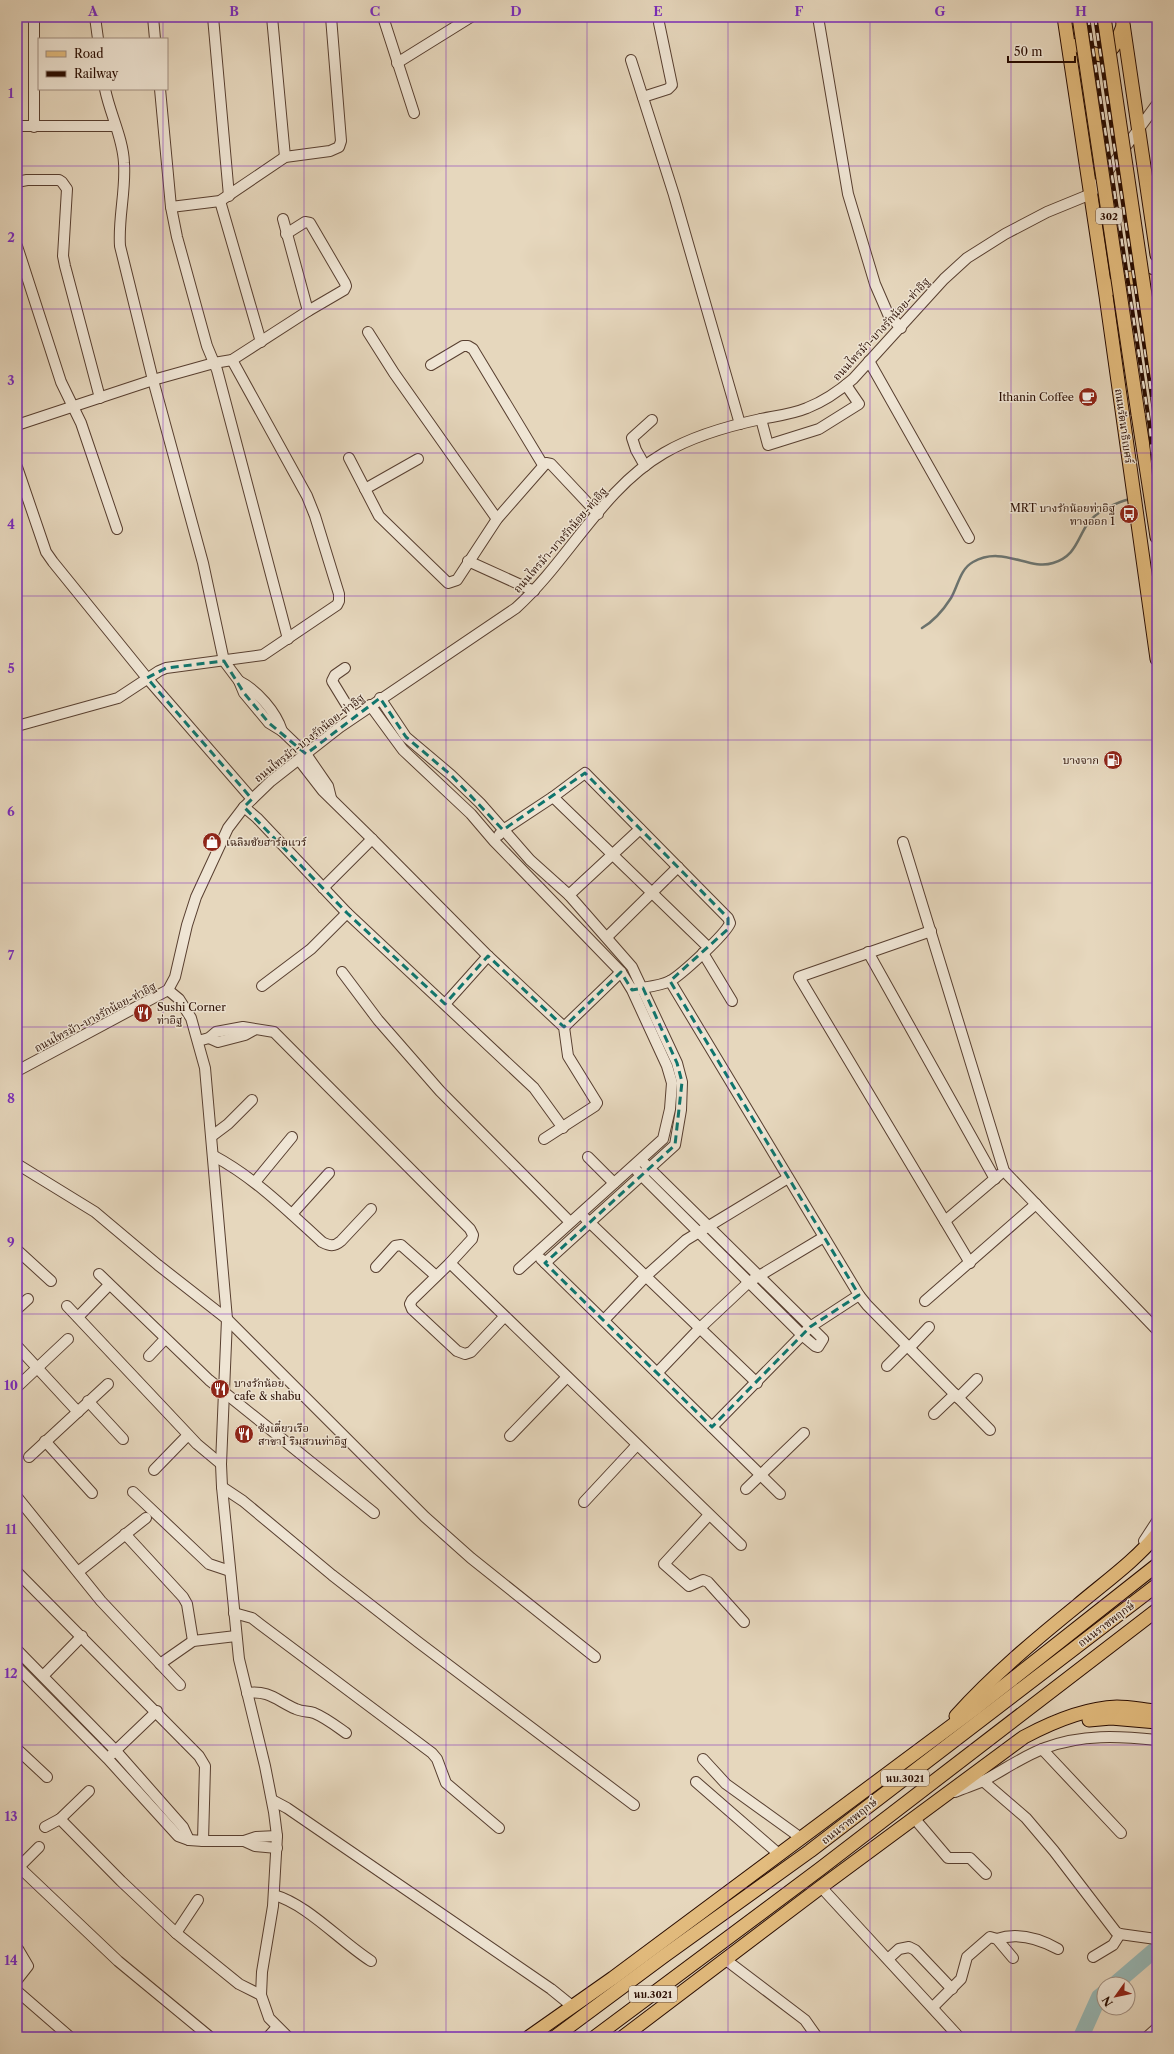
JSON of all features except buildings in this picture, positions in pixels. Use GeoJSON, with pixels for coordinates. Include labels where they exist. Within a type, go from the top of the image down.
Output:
{"type":"FeatureCollection","features":[{"type":"Feature","properties":{"kind":"main road","name":"ถนนรัตนาธิเบศร์"},"geometry":{"type":"LineString","coordinates":[[1064,17],[1106,296],[1157,659]]}},
{"type":"Feature","properties":{"kind":"main road","name":"ถนนรัตนาธิเบศร์"},"geometry":{"type":"LineString","coordinates":[[1079,17],[1157,537]]}},
{"type":"Feature","properties":{"kind":"main road","name":"302"},"geometry":{"type":"LineString","coordinates":[[1104,17],[1157,376]]}},
{"type":"Feature","properties":{"kind":"main road"},"geometry":{"type":"LineString","coordinates":[[1067,33],[1076,44],[1090,54],[1100,55],[1109,52],[1117,41],[1123,21]]}},
{"type":"Feature","properties":{"kind":"main road"},"geometry":{"type":"LineString","coordinates":[[1123,21],[1157,254]]}},
{"type":"Feature","properties":{"kind":"main road"},"geometry":{"type":"LineString","coordinates":[[1106,296],[1114,284],[1126,278],[1148,279],[1157,285]]}},
{"type":"Feature","properties":{"kind":"main road"},"geometry":{"type":"LineString","coordinates":[[938,1736],[979,1692],[1042,1634],[1134,1558],[1157,1534]]}},
{"type":"Feature","properties":{"kind":"main road"},"geometry":{"type":"LineString","coordinates":[[529,2037],[613,1978],[780,1855],[977,1707],[1157,1565]]}},
{"type":"Feature","properties":{"kind":"main road","name":"ถนนราชพฤกษ์"},"geometry":{"type":"LineString","coordinates":[[556,2037],[664,1956],[810,1851],[1157,1585]]}},
{"type":"Feature","properties":{"kind":"main road","name":"ถนนราชพฤกษ์"},"geometry":{"type":"LineString","coordinates":[[595,2037],[820,1869],[1153,1613]]}},
{"type":"Feature","properties":{"kind":"main road"},"geometry":{"type":"LineString","coordinates":[[666,2005],[1001,1753],[1047,1725],[1080,1714],[1116,1707],[1157,1711]]}},
{"type":"Feature","properties":{"kind":"main road"},"geometry":{"type":"LineString","coordinates":[[1047,1725],[1111,1718],[1157,1722]]}},
{"type":"Feature","properties":{"kind":"main road"},"geometry":{"type":"LineString","coordinates":[[666,2005],[711,1949]]}},
{"type":"Feature","properties":{"kind":"main road"},"geometry":{"type":"LineString","coordinates":[[613,1978],[664,1956]]}},
{"type":"Feature","properties":{"kind":"main road","name":"นบ.3021"},"geometry":{"type":"LineString","coordinates":[[623,2037],[666,2005]]}},
{"type":"Feature","properties":{"kind":"street"},"geometry":{"type":"LineString","coordinates":[[34,17],[34,127]]}},
{"type":"Feature","properties":{"kind":"street"},"geometry":{"type":"LineString","coordinates":[[95,17],[98,38]]}},
{"type":"Feature","properties":{"kind":"street"},"geometry":{"type":"LineString","coordinates":[[153,17],[155,38]]}},
{"type":"Feature","properties":{"kind":"street"},"geometry":{"type":"LineString","coordinates":[[213,17],[229,196]]}},
{"type":"Feature","properties":{"kind":"street"},"geometry":{"type":"LineString","coordinates":[[272,17],[285,157]]}},
{"type":"Feature","properties":{"kind":"street"},"geometry":{"type":"LineString","coordinates":[[171,208],[220,201],[285,157],[337,149],[341,144],[331,17]]}},
{"type":"Feature","properties":{"kind":"street"},"geometry":{"type":"LineString","coordinates":[[383,17],[414,113]]}},
{"type":"Feature","properties":{"kind":"street"},"geometry":{"type":"LineString","coordinates":[[397,63],[456,21],[471,17]]}},
{"type":"Feature","properties":{"kind":"street"},"geometry":{"type":"LineString","coordinates":[[818,17],[848,194],[875,284],[888,314],[901,328]]}},
{"type":"Feature","properties":{"kind":"street"},"geometry":{"type":"LineString","coordinates":[[643,97],[668,89],[672,85],[659,23]]}},
{"type":"Feature","properties":{"kind":"street"},"geometry":{"type":"LineString","coordinates":[[631,60],[740,424]]}},
{"type":"Feature","properties":{"kind":"street"},"geometry":{"type":"LineString","coordinates":[[105,90],[124,163],[119,226],[120,246],[153,380],[202,563],[224,661],[239,681],[250,687],[276,718],[282,731],[302,757],[328,786],[332,798],[488,956],[564,1027],[568,1056],[597,1103],[596,1106],[544,1139]]}},
{"type":"Feature","properties":{"kind":"street"},"geometry":{"type":"LineString","coordinates":[[160,90],[171,208],[177,237],[206,346],[214,363],[288,639]]}},
{"type":"Feature","properties":{"kind":"street"},"geometry":{"type":"LineString","coordinates":[[1138,130],[1157,104]]}},
{"type":"Feature","properties":{"kind":"street"},"geometry":{"type":"LineString","coordinates":[[17,126],[115,126]]}},
{"type":"Feature","properties":{"kind":"street","name":"302"},"geometry":{"type":"LineString","coordinates":[[1091,194],[1138,130]]}},
{"type":"Feature","properties":{"kind":"street"},"geometry":{"type":"LineString","coordinates":[[17,182],[27,180],[59,180],[67,189],[64,256],[65,266],[100,398]]}},
{"type":"Feature","properties":{"kind":"street","name":"ถนนไทรม้า-บางรักน้อย-ท่าอิฐ"},"geometry":{"type":"LineString","coordinates":[[17,1071],[168,990],[175,977],[186,925],[196,897],[228,828],[244,807],[302,757],[354,717],[380,698],[501,619],[534,591],[619,489],[644,466],[675,447],[740,424],[806,408],[828,398],[846,385],[901,328],[944,279],[975,252],[1048,212],[1091,194]]}},
{"type":"Feature","properties":{"kind":"street"},"geometry":{"type":"LineString","coordinates":[[220,201],[261,342]]}},
{"type":"Feature","properties":{"kind":"street"},"geometry":{"type":"LineString","coordinates":[[283,219],[308,311]]}},
{"type":"Feature","properties":{"kind":"street"},"geometry":{"type":"LineString","coordinates":[[17,425],[153,380],[214,363],[232,360],[308,311],[344,290],[346,286],[310,223],[305,222],[286,234]]}},
{"type":"Feature","properties":{"kind":"street"},"geometry":{"type":"LineString","coordinates":[[17,246],[62,382],[81,423],[117,529]]}},
{"type":"Feature","properties":{"kind":"street"},"geometry":{"type":"LineString","coordinates":[[368,332],[394,373],[497,519]]}},
{"type":"Feature","properties":{"kind":"street"},"geometry":{"type":"LineString","coordinates":[[431,365],[463,346],[468,346],[473,349],[543,465]]}},
{"type":"Feature","properties":{"kind":"street"},"geometry":{"type":"LineString","coordinates":[[18,724],[118,698],[147,678],[166,668],[263,655],[337,605],[339,601],[339,594],[315,516],[307,496],[232,360]]}},
{"type":"Feature","properties":{"kind":"street"},"geometry":{"type":"LineString","coordinates":[[869,362],[969,538]]}},
{"type":"Feature","properties":{"kind":"street"},"geometry":{"type":"LineString","coordinates":[[761,419],[768,444],[819,429],[859,404],[846,385]]}},
{"type":"Feature","properties":{"kind":"street"},"geometry":{"type":"LineString","coordinates":[[644,466],[632,438],[652,420]]}},
{"type":"Feature","properties":{"kind":"street"},"geometry":{"type":"LineString","coordinates":[[349,458],[375,510],[383,521],[445,582],[455,582],[497,519],[546,463],[551,464],[598,514]]}},
{"type":"Feature","properties":{"kind":"street"},"geometry":{"type":"LineString","coordinates":[[365,489],[418,459]]}},
{"type":"Feature","properties":{"kind":"street"},"geometry":{"type":"LineString","coordinates":[[17,467],[46,552],[147,678],[252,799]]}},
{"type":"Feature","properties":{"kind":"street"},"geometry":{"type":"LineString","coordinates":[[468,561],[534,591]]}},
{"type":"Feature","properties":{"kind":"street"},"geometry":{"type":"LineString","coordinates":[[345,668],[335,675],[332,681],[354,717]]}},
{"type":"Feature","properties":{"kind":"street"},"geometry":{"type":"LineString","coordinates":[[380,698],[406,737],[480,803],[530,860],[569,895],[632,967],[677,1063],[682,1082],[681,1110],[675,1145],[670,1151],[640,1175],[545,1263]]}},
{"type":"Feature","properties":{"kind":"street"},"geometry":{"type":"LineString","coordinates":[[370,706],[398,746],[471,814],[494,841],[621,972],[632,990],[667,1066],[672,1084],[670,1109],[663,1139],[519,1269]]}},
{"type":"Feature","properties":{"kind":"street"},"geometry":{"type":"LineString","coordinates":[[494,841],[503,830],[553,797],[585,773],[728,918],[730,923],[728,929],[670,981],[632,990]]}},
{"type":"Feature","properties":{"kind":"street"},"geometry":{"type":"LineString","coordinates":[[553,797],[614,854],[706,950],[732,1001]]}},
{"type":"Feature","properties":{"kind":"street"},"geometry":{"type":"LineString","coordinates":[[244,807],[257,818],[347,912],[534,1088],[563,1128]]}},
{"type":"Feature","properties":{"kind":"street"},"geometry":{"type":"LineString","coordinates":[[569,895],[640,829]]}},
{"type":"Feature","properties":{"kind":"street"},"geometry":{"type":"LineString","coordinates":[[323,888],[372,839]]}},
{"type":"Feature","properties":{"kind":"street"},"geometry":{"type":"LineString","coordinates":[[903,842],[1004,1171],[1157,1330]]}},
{"type":"Feature","properties":{"kind":"street"},"geometry":{"type":"LineString","coordinates":[[607,937],[678,867]]}},
{"type":"Feature","properties":{"kind":"street"},"geometry":{"type":"LineString","coordinates":[[262,986],[311,949],[347,912]]}},
{"type":"Feature","properties":{"kind":"street"},"geometry":{"type":"LineString","coordinates":[[930,931],[799,977],[970,1263]]}},
{"type":"Feature","properties":{"kind":"street"},"geometry":{"type":"LineString","coordinates":[[868,952],[995,1179]]}},
{"type":"Feature","properties":{"kind":"street"},"geometry":{"type":"LineString","coordinates":[[445,1004],[488,956]]}},
{"type":"Feature","properties":{"kind":"street"},"geometry":{"type":"LineString","coordinates":[[342,972],[378,1020],[440,1091],[570,1222]]}},
{"type":"Feature","properties":{"kind":"street"},"geometry":{"type":"LineString","coordinates":[[564,1027],[621,972]]}},
{"type":"Feature","properties":{"kind":"street"},"geometry":{"type":"LineString","coordinates":[[670,981],[859,1295],[867,1305],[990,1430]]}},
{"type":"Feature","properties":{"kind":"street"},"geometry":{"type":"LineString","coordinates":[[168,990],[185,1007],[191,1018],[205,1068],[214,1156],[227,1319],[220,1464],[222,1487],[239,1659],[272,1800],[277,1836],[274,1895],[262,1972],[261,1995],[265,2010],[277,2027],[288,2037]]}},
{"type":"Feature","properties":{"kind":"street"},"geometry":{"type":"LineString","coordinates":[[198,1041],[209,1038],[216,1032],[243,1027],[254,1030],[274,1032],[470,1229],[473,1235],[472,1239],[410,1304],[412,1309],[457,1351],[465,1354],[471,1352],[504,1318]]}},
{"type":"Feature","properties":{"kind":"street"},"geometry":{"type":"LineString","coordinates":[[212,1136],[228,1124],[252,1100]]}},
{"type":"Feature","properties":{"kind":"street"},"geometry":{"type":"LineString","coordinates":[[255,1182],[292,1136]]}},
{"type":"Feature","properties":{"kind":"street"},"geometry":{"type":"LineString","coordinates":[[214,1156],[235,1167],[255,1182],[322,1242],[329,1246],[336,1245],[341,1242],[371,1209]]}},
{"type":"Feature","properties":{"kind":"street"},"geometry":{"type":"LineString","coordinates":[[588,1157],[614,1183]]}},
{"type":"Feature","properties":{"kind":"street"},"geometry":{"type":"LineString","coordinates":[[633,1166],[640,1175],[697,1232],[803,1336],[818,1347],[823,1339],[758,1277],[640,1159]]}},
{"type":"Feature","properties":{"kind":"street"},"geometry":{"type":"LineString","coordinates":[[17,1164],[95,1212],[227,1319],[425,1517],[471,1558],[595,1657]]}},
{"type":"Feature","properties":{"kind":"street"},"geometry":{"type":"LineString","coordinates":[[945,1221],[1004,1171]]}},
{"type":"Feature","properties":{"kind":"street"},"geometry":{"type":"LineString","coordinates":[[292,1214],[329,1173]]}},
{"type":"Feature","properties":{"kind":"street"},"geometry":{"type":"LineString","coordinates":[[604,1320],[646,1276],[697,1232],[788,1178]]}},
{"type":"Feature","properties":{"kind":"street"},"geometry":{"type":"LineString","coordinates":[[926,1301],[1036,1204]]}},
{"type":"Feature","properties":{"kind":"street"},"geometry":{"type":"LineString","coordinates":[[580,1213],[757,1383]]}},
{"type":"Feature","properties":{"kind":"street"},"geometry":{"type":"LineString","coordinates":[[657,1373],[700,1328],[749,1282],[824,1237]]}},
{"type":"Feature","properties":{"kind":"street"},"geometry":{"type":"LineString","coordinates":[[376,1267],[395,1246],[401,1245],[436,1276]]}},
{"type":"Feature","properties":{"kind":"street"},"geometry":{"type":"LineString","coordinates":[[17,1250],[51,1281]]}},
{"type":"Feature","properties":{"kind":"street"},"geometry":{"type":"LineString","coordinates":[[536,1254],[780,1494]]}},
{"type":"Feature","properties":{"kind":"street"},"geometry":{"type":"LineString","coordinates":[[450,1263],[504,1318],[741,1545]]}},
{"type":"Feature","properties":{"kind":"street"},"geometry":{"type":"LineString","coordinates":[[99,1274],[165,1339],[224,1392],[374,1513]]}},
{"type":"Feature","properties":{"kind":"street"},"geometry":{"type":"LineString","coordinates":[[78,1317],[109,1285]]}},
{"type":"Feature","properties":{"kind":"street"},"geometry":{"type":"LineString","coordinates":[[712,1427],[757,1383],[810,1327],[859,1295]]}},
{"type":"Feature","properties":{"kind":"street"},"geometry":{"type":"LineString","coordinates":[[17,1309],[28,1299]]}},
{"type":"Feature","properties":{"kind":"street"},"geometry":{"type":"LineString","coordinates":[[67,1306],[188,1435],[220,1464]]}},
{"type":"Feature","properties":{"kind":"street"},"geometry":{"type":"LineString","coordinates":[[887,1366],[929,1327]]}},
{"type":"Feature","properties":{"kind":"street"},"geometry":{"type":"LineString","coordinates":[[17,1387],[38,1369],[68,1339]]}},
{"type":"Feature","properties":{"kind":"street"},"geometry":{"type":"LineString","coordinates":[[149,1356],[165,1339]]}},
{"type":"Feature","properties":{"kind":"street"},"geometry":{"type":"LineString","coordinates":[[17,1346],[78,1412]]}},
{"type":"Feature","properties":{"kind":"street"},"geometry":{"type":"LineString","coordinates":[[510,1436],[567,1377]]}},
{"type":"Feature","properties":{"kind":"street"},"geometry":{"type":"LineString","coordinates":[[934,1414],[977,1379]]}},
{"type":"Feature","properties":{"kind":"street"},"geometry":{"type":"LineString","coordinates":[[29,1457],[108,1384]]}},
{"type":"Feature","properties":{"kind":"street"},"geometry":{"type":"LineString","coordinates":[[88,1401],[123,1439]]}},
{"type":"Feature","properties":{"kind":"street"},"geometry":{"type":"LineString","coordinates":[[746,1489],[804,1433]]}},
{"type":"Feature","properties":{"kind":"street"},"geometry":{"type":"LineString","coordinates":[[154,1470],[188,1435]]}},
{"type":"Feature","properties":{"kind":"street"},"geometry":{"type":"LineString","coordinates":[[45,1441],[92,1493]]}},
{"type":"Feature","properties":{"kind":"street"},"geometry":{"type":"LineString","coordinates":[[584,1502],[638,1445]]}},
{"type":"Feature","properties":{"kind":"street"},"geometry":{"type":"LineString","coordinates":[[222,1487],[243,1501],[332,1575],[411,1637],[634,1805]]}},
{"type":"Feature","properties":{"kind":"street"},"geometry":{"type":"LineString","coordinates":[[133,1492],[208,1564],[230,1571]]}},
{"type":"Feature","properties":{"kind":"street"},"geometry":{"type":"LineString","coordinates":[[17,1497],[101,1601],[180,1685]]}},
{"type":"Feature","properties":{"kind":"street"},"geometry":{"type":"LineString","coordinates":[[709,1515],[664,1564],[689,1586],[703,1580],[708,1582],[744,1622]]}},
{"type":"Feature","properties":{"kind":"street"},"geometry":{"type":"LineString","coordinates":[[78,1572],[146,1518]]}},
{"type":"Feature","properties":{"kind":"street"},"geometry":{"type":"LineString","coordinates":[[1115,1574],[1135,1554],[1157,1521]]}},
{"type":"Feature","properties":{"kind":"street"},"geometry":{"type":"LineString","coordinates":[[125,1534],[183,1597],[187,1604],[193,1641]]}},
{"type":"Feature","properties":{"kind":"street"},"geometry":{"type":"LineString","coordinates":[[17,1572],[157,1711],[203,1762],[203,1841]]}},
{"type":"Feature","properties":{"kind":"street"},"geometry":{"type":"LineString","coordinates":[[234,1613],[252,1618],[432,1753],[440,1765],[446,1783],[499,1828]]}},
{"type":"Feature","properties":{"kind":"street"},"geometry":{"type":"LineString","coordinates":[[43,1676],[82,1636]]}},
{"type":"Feature","properties":{"kind":"street"},"geometry":{"type":"LineString","coordinates":[[160,1664],[193,1641],[236,1636]]}},
{"type":"Feature","properties":{"kind":"street"},"geometry":{"type":"LineString","coordinates":[[17,1650],[116,1751],[183,1827],[189,1840]]}},
{"type":"Feature","properties":{"kind":"street"},"geometry":{"type":"LineString","coordinates":[[17,1667],[108,1758],[178,1836],[189,1840],[203,1841],[244,1841],[256,1836],[277,1836]]}},
{"type":"Feature","properties":{"kind":"street"},"geometry":{"type":"LineString","coordinates":[[247,1693],[261,1691],[299,1710],[320,1716],[346,1733]]}},
{"type":"Feature","properties":{"kind":"street"},"geometry":{"type":"LineString","coordinates":[[108,1758],[157,1711]]}},
{"type":"Feature","properties":{"kind":"street"},"geometry":{"type":"LineString","coordinates":[[940,1798],[983,1781],[1042,1749],[1074,1740],[1106,1736],[1157,1740]]}},
{"type":"Feature","properties":{"kind":"street"},"geometry":{"type":"LineString","coordinates":[[17,1748],[47,1777]]}},
{"type":"Feature","properties":{"kind":"street"},"geometry":{"type":"LineString","coordinates":[[1042,1749],[1121,1833]]}},
{"type":"Feature","properties":{"kind":"street"},"geometry":{"type":"LineString","coordinates":[[703,1759],[726,1784],[801,1838]]}},
{"type":"Feature","properties":{"kind":"street"},"geometry":{"type":"LineString","coordinates":[[983,1781],[1026,1818],[1054,1851],[1112,1929],[1120,1934],[1156,1939]]}},
{"type":"Feature","properties":{"kind":"street"},"geometry":{"type":"LineString","coordinates":[[696,1782],[780,1855]]}},
{"type":"Feature","properties":{"kind":"street"},"geometry":{"type":"LineString","coordinates":[[45,1827],[60,1819],[89,1791]]}},
{"type":"Feature","properties":{"kind":"street"},"geometry":{"type":"LineString","coordinates":[[272,1800],[292,1811],[551,1989],[572,2006]]}},
{"type":"Feature","properties":{"kind":"street"},"geometry":{"type":"LineString","coordinates":[[914,1818],[948,1858],[970,1858],[986,1874]]}},
{"type":"Feature","properties":{"kind":"street"},"geometry":{"type":"LineString","coordinates":[[60,1819],[121,1881],[176,1933],[238,1984],[261,1995]]}},
{"type":"Feature","properties":{"kind":"street"},"geometry":{"type":"LineString","coordinates":[[244,1841],[255,1846],[277,1848]]}},
{"type":"Feature","properties":{"kind":"street"},"geometry":{"type":"LineString","coordinates":[[39,1847],[18,1868],[118,1961],[210,2037]]}},
{"type":"Feature","properties":{"kind":"street"},"geometry":{"type":"LineString","coordinates":[[821,1887],[959,2037]]}},
{"type":"Feature","properties":{"kind":"street"},"geometry":{"type":"LineString","coordinates":[[274,1895],[292,1902],[354,1950],[371,1961]]}},
{"type":"Feature","properties":{"kind":"street"},"geometry":{"type":"LineString","coordinates":[[176,1933],[198,1900]]}},
{"type":"Feature","properties":{"kind":"street"},"geometry":{"type":"LineString","coordinates":[[1093,1957],[1113,1945],[1120,1934]]}},
{"type":"Feature","properties":{"kind":"street"},"geometry":{"type":"LineString","coordinates":[[933,2007],[961,1979],[967,1957],[990,1937],[997,1939],[1011,1936],[1038,1940],[1058,1949]]}},
{"type":"Feature","properties":{"kind":"street"},"geometry":{"type":"LineString","coordinates":[[997,1939],[1013,1958]]}},
{"type":"Feature","properties":{"kind":"street"},"geometry":{"type":"LineString","coordinates":[[888,1959],[899,1949],[909,1947],[952,1989]]}},
{"type":"Feature","properties":{"kind":"street"},"geometry":{"type":"LineString","coordinates":[[17,1980],[28,1966],[18,1949]]}},
{"type":"Feature","properties":{"kind":"street"},"geometry":{"type":"LineString","coordinates":[[726,1960],[805,2020],[818,2037]]}},
{"type":"Feature","properties":{"kind":"street"},"geometry":{"type":"LineString","coordinates":[[17,1991],[70,2037]]}},
{"type":"Feature","properties":{"kind":"street"},"geometry":{"type":"LineString","coordinates":[[268,2037],[277,2027]]}},
{"type":"Feature","properties":{"kind":"street"},"geometry":{"type":"LineString","coordinates":[[1147,2037],[1157,2028]]}},
{"type":"Feature","properties":{"kind":"highlighted area"},"geometry":{"type":"Polygon","coordinates":[[[224,661],[244,693],[269,723],[306,754],[380,698],[406,737],[451,775],[503,830],[585,773],[728,918],[728,929],[670,981],[859,1295],[810,1327],[712,1427],[545,1263],[675,1145],[682,1082],[677,1063],[643,988],[632,990],[621,972],[564,1027],[488,956],[445,1004],[347,913],[244,807],[252,799],[147,678],[166,668],[224,661]]]}},
{"type":"Feature","properties":{"kind":"waterway"},"geometry":{"type":"LineString","coordinates":[[922,628],[935,618],[945,606],[951,598],[962,573],[973,562],[984,557],[995,556],[1044,565],[1061,560],[1067,556],[1075,546],[1088,523],[1096,515],[1119,502],[1130,499]]}},
{"type":"Feature","properties":{"kind":"waterway"},"geometry":{"type":"LineString","coordinates":[[1124,1976],[1157,1948]]}},
{"type":"Feature","properties":{"kind":"waterway"},"geometry":{"type":"LineString","coordinates":[[1081,2037],[1096,2004]]}},
{"type":"Feature","properties":{"kind":"railway"},"geometry":{"type":"LineString","coordinates":[[1088,17],[1150,428],[1157,511]]}},
{"type":"Feature","properties":{"kind":"railway"},"geometry":{"type":"LineString","coordinates":[[1095,17],[1157,431]]}},
{"type":"Feature","properties":{"kind":"place","name":"Ithanin Coffee"},"geometry":{"type":"Point","coordinates":[1088,397]}},
{"type":"Feature","properties":{"kind":"place","name":"MRT บางรักน้อยท่าอิฐ ทางออก 1"},"geometry":{"type":"Point","coordinates":[1129,514]}},
{"type":"Feature","properties":{"kind":"place","name":"บางจาก"},"geometry":{"type":"Point","coordinates":[1113,760]}},
{"type":"Feature","properties":{"kind":"place","name":"เฉลิมชัยฮาร์ดแวร์"},"geometry":{"type":"Point","coordinates":[212,842]}},
{"type":"Feature","properties":{"kind":"place","name":"Sushi Corner ท่าอิฐ"},"geometry":{"type":"Point","coordinates":[143,1013]}},
{"type":"Feature","properties":{"kind":"place","name":"บางรักน้อย cafe & shabu"},"geometry":{"type":"Point","coordinates":[220,1389]}},
{"type":"Feature","properties":{"kind":"place","name":"ซ้งเตี๋ยวเรือ สาขา1 ริมสวนท่าอิฐ"},"geometry":{"type":"Point","coordinates":[244,1434]}}]}
